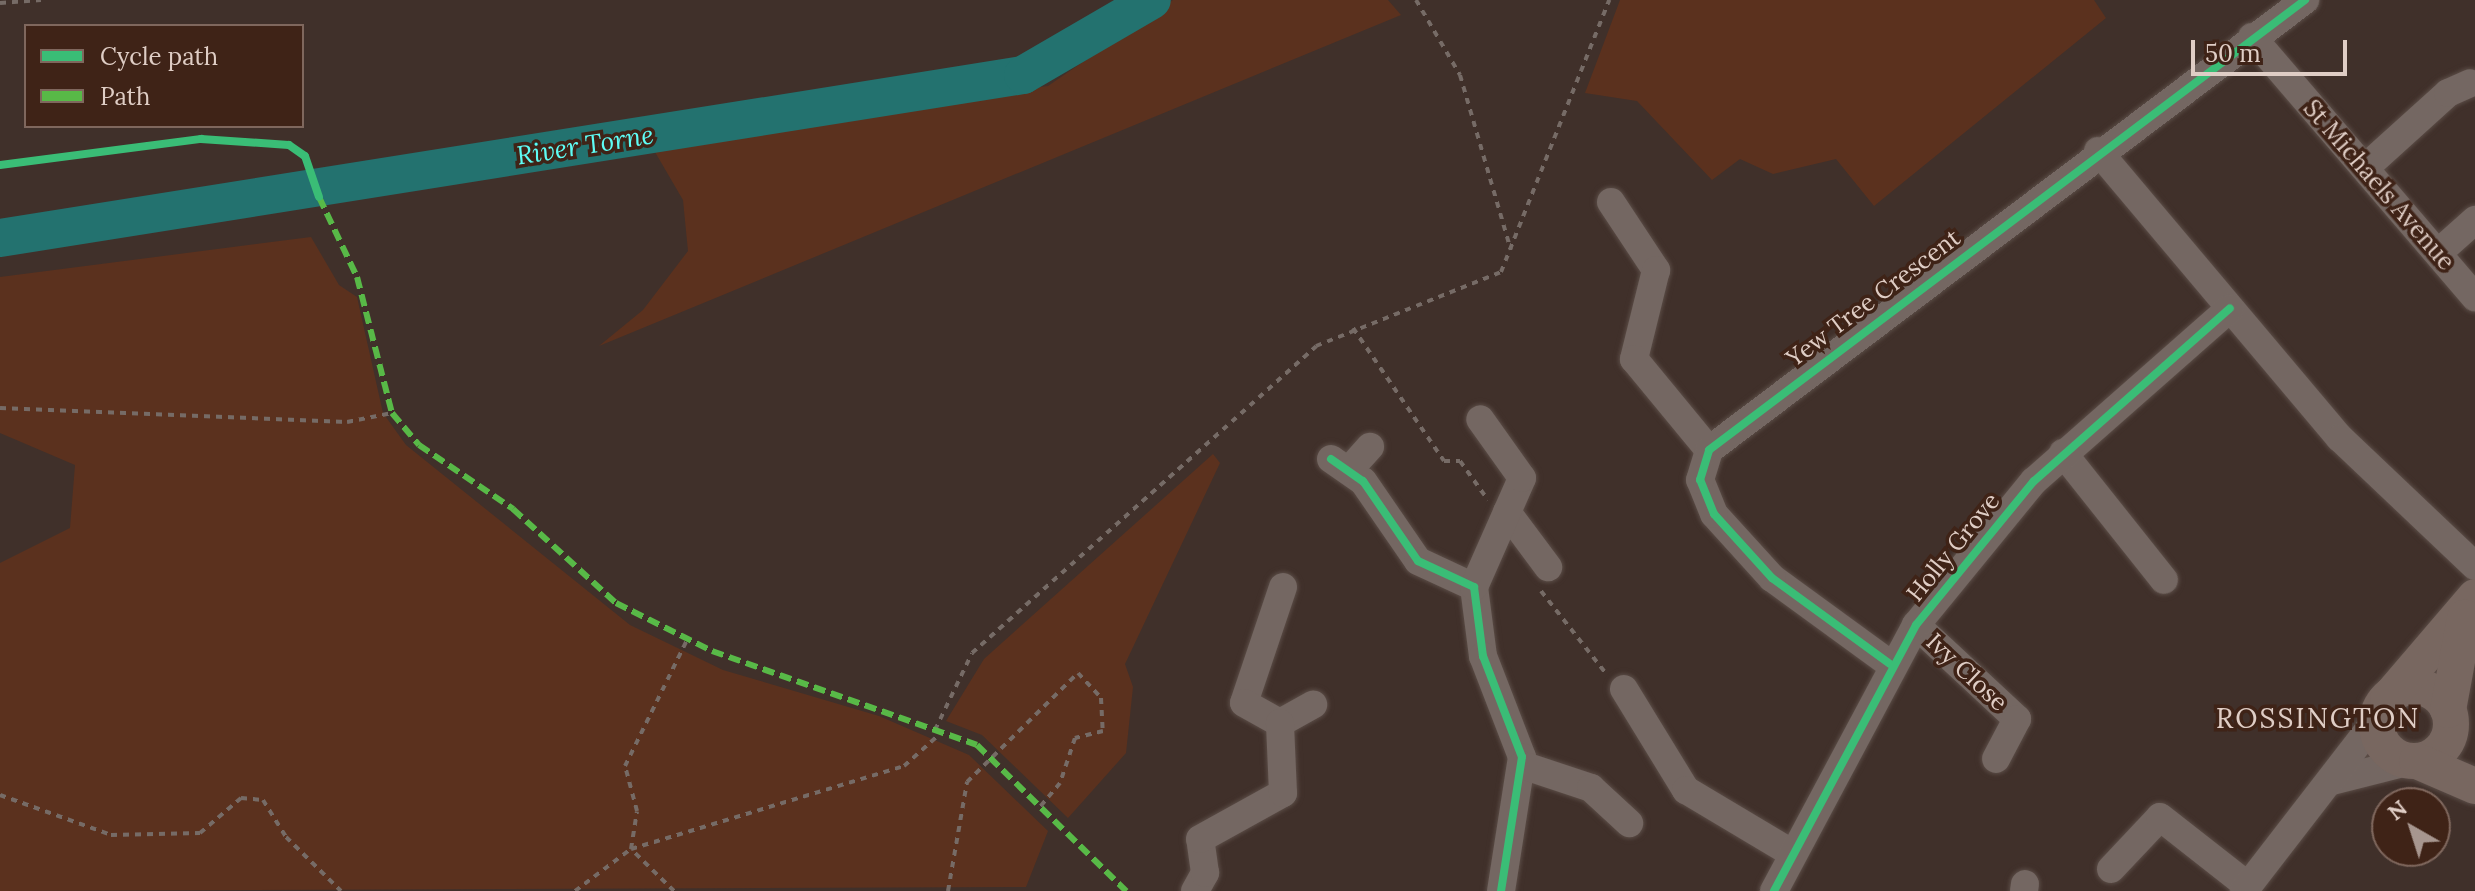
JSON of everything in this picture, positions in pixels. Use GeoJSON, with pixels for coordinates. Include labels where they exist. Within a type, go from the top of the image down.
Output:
{"type":"FeatureCollection","features":[{"type":"Feature","properties":{"kind":"main road"},"geometry":{"type":"LineString","coordinates":[[2472,601],[2382,709],[2384,746],[2475,786]]}},
{"type":"Feature","properties":{"kind":"main road"},"geometry":{"type":"LineString","coordinates":[[2414,761],[2444,746],[2472,601]]}},
{"type":"Feature","properties":{"kind":"main road"},"geometry":{"type":"LineString","coordinates":[[2382,709],[2421,688],[2449,716],[2475,778]]}},
{"type":"Feature","properties":{"kind":"street","name":"Yew Tree Crescent"},"geometry":{"type":"LineString","coordinates":[[1709,450],[2098,151],[2305,0]]}},
{"type":"Feature","properties":{"kind":"street","name":"St Michaels Avenue"},"geometry":{"type":"LineString","coordinates":[[2252,37],[2475,297]]}},
{"type":"Feature","properties":{"kind":"street"},"geometry":{"type":"LineString","coordinates":[[2365,168],[2448,93],[2470,83]]}},
{"type":"Feature","properties":{"kind":"street"},"geometry":{"type":"LineString","coordinates":[[2098,151],[2340,438],[2475,566]]}},
{"type":"Feature","properties":{"kind":"street"},"geometry":{"type":"LineString","coordinates":[[1611,202],[1656,270],[1634,359],[1709,450],[1700,480],[1714,514],[1772,578],[1890,664]]}},
{"type":"Feature","properties":{"kind":"street"},"geometry":{"type":"LineString","coordinates":[[2438,253],[2475,220]]}},
{"type":"Feature","properties":{"kind":"street","name":"Holly Grove"},"geometry":{"type":"LineString","coordinates":[[1782,871],[1890,664],[1916,625],[2063,453],[2230,308]]}},
{"type":"Feature","properties":{"kind":"street"},"geometry":{"type":"LineString","coordinates":[[1480,419],[1522,478],[1474,587],[1483,656],[1516,729],[1522,765],[1501,891]]}},
{"type":"Feature","properties":{"kind":"street"},"geometry":{"type":"LineString","coordinates":[[1370,447],[1340,464],[1418,561],[1474,587]]}},
{"type":"Feature","properties":{"kind":"street"},"geometry":{"type":"LineString","coordinates":[[2063,453],[2164,580]]}},
{"type":"Feature","properties":{"kind":"street"},"geometry":{"type":"LineString","coordinates":[[1505,516],[1542,577]]}},
{"type":"Feature","properties":{"kind":"street"},"geometry":{"type":"LineString","coordinates":[[1280,723],[1244,703],[1283,587]]}},
{"type":"Feature","properties":{"kind":"street","name":"Ivy Close"},"geometry":{"type":"LineString","coordinates":[[1916,625],[2017,719],[2018,728],[1996,759]]}},
{"type":"Feature","properties":{"kind":"street"},"geometry":{"type":"LineString","coordinates":[[1624,689],[1686,790],[1782,871]]}},
{"type":"Feature","properties":{"kind":"street"},"geometry":{"type":"LineString","coordinates":[[1280,723],[1313,705]]}},
{"type":"Feature","properties":{"kind":"street"},"geometry":{"type":"LineString","coordinates":[[2111,869],[2160,817],[2246,888],[2332,781],[2382,709]]}},
{"type":"Feature","properties":{"kind":"street"},"geometry":{"type":"LineString","coordinates":[[1195,891],[1205,873],[1200,839],[1283,793],[1280,723]]}},
{"type":"Feature","properties":{"kind":"street"},"geometry":{"type":"LineString","coordinates":[[2332,781],[2414,761]]}},
{"type":"Feature","properties":{"kind":"street"},"geometry":{"type":"LineString","coordinates":[[1522,765],[1591,788],[1629,823]]}},
{"type":"Feature","properties":{"kind":"path"},"geometry":{"type":"LineString","coordinates":[[0,3],[41,0]]}},
{"type":"Feature","properties":{"kind":"path"},"geometry":{"type":"LineString","coordinates":[[1416,0],[1460,75],[1512,253]]}},
{"type":"Feature","properties":{"kind":"path"},"geometry":{"type":"LineString","coordinates":[[935,730],[972,653],[1316,346],[1353,328],[1501,272],[1512,253],[1609,0]]}},
{"type":"Feature","properties":{"kind":"path"},"geometry":{"type":"LineString","coordinates":[[1353,328],[1444,461],[1460,461],[1505,516]]}},
{"type":"Feature","properties":{"kind":"path"},"geometry":{"type":"LineString","coordinates":[[0,408],[347,422],[392,413]]}},
{"type":"Feature","properties":{"kind":"path"},"geometry":{"type":"LineString","coordinates":[[1542,577],[1624,689]]}},
{"type":"Feature","properties":{"kind":"path"},"geometry":{"type":"LineString","coordinates":[[631,849],[637,811],[625,766],[630,743],[675,673],[688,638]]}},
{"type":"Feature","properties":{"kind":"path"},"geometry":{"type":"LineString","coordinates":[[948,891],[967,782],[1078,673],[1101,698],[1103,731],[1075,738],[1060,783],[1040,807]]}},
{"type":"Feature","properties":{"kind":"path"},"geometry":{"type":"LineString","coordinates":[[575,891],[631,849],[904,766],[942,732]]}},
{"type":"Feature","properties":{"kind":"path"},"geometry":{"type":"LineString","coordinates":[[0,795],[111,835],[200,833],[241,798],[263,800],[286,837],[341,891]]}},
{"type":"Feature","properties":{"kind":"path"},"geometry":{"type":"LineString","coordinates":[[631,849],[674,891]]}},
{"type":"Feature","properties":{"kind":"shaded area"},"geometry":{"type":"Polygon","coordinates":[[[1173,0],[1388,0],[1401,15],[599,346],[643,310],[688,251],[683,200],[648,140],[1048,86],[1173,0]]]}},
{"type":"Feature","properties":{"kind":"shaded area"},"geometry":{"type":"Polygon","coordinates":[[[1620,0],[2094,0],[2106,18],[1874,206],[1836,159],[1773,174],[1740,159],[1712,180],[1637,101],[1585,93],[1620,0]]]}},
{"type":"Feature","properties":{"kind":"shaded area"},"geometry":{"type":"Polygon","coordinates":[[[311,237],[339,285],[357,297],[383,413],[406,445],[630,625],[723,670],[879,716],[969,755],[1048,831],[1026,887],[0,891],[0,563],[70,528],[75,465],[0,433],[0,277],[311,237]]]}},
{"type":"Feature","properties":{"kind":"shaded area"},"geometry":{"type":"Polygon","coordinates":[[[1213,454],[1220,463],[1125,664],[1133,687],[1126,753],[1068,818],[982,735],[946,721],[984,659],[1213,454]]]}},
{"type":"Feature","properties":{"kind":"waterway","name":"River Torne"},"geometry":{"type":"LineString","coordinates":[[0,238],[1023,75],[1152,0]]}},
{"type":"Feature","properties":{"kind":"marked path"},"geometry":{"type":"LineString","coordinates":[[319,197],[357,277],[392,413],[419,445],[513,509],[616,603],[712,651],[977,745],[1126,891]]}},
{"type":"Feature","properties":{"kind":"cycle path"},"geometry":{"type":"LineString","coordinates":[[1890,664],[1772,578],[1714,514],[1700,480],[1709,450],[2305,0]]}},
{"type":"Feature","properties":{"kind":"cycle path"},"geometry":{"type":"LineString","coordinates":[[0,165],[201,139],[289,145],[305,156],[319,197]]}},
{"type":"Feature","properties":{"kind":"cycle path"},"geometry":{"type":"LineString","coordinates":[[1774,891],[1916,625],[2034,481],[2230,308]]}},
{"type":"Feature","properties":{"kind":"cycle path"},"geometry":{"type":"LineString","coordinates":[[1331,459],[1363,481],[1418,561],[1474,587],[1483,656],[1522,757],[1501,891]]}},
{"type":"Feature","properties":{"kind":"district","name":"ROSSINGTON"},"geometry":{"type":"Point","coordinates":[2318,718]}}]}
